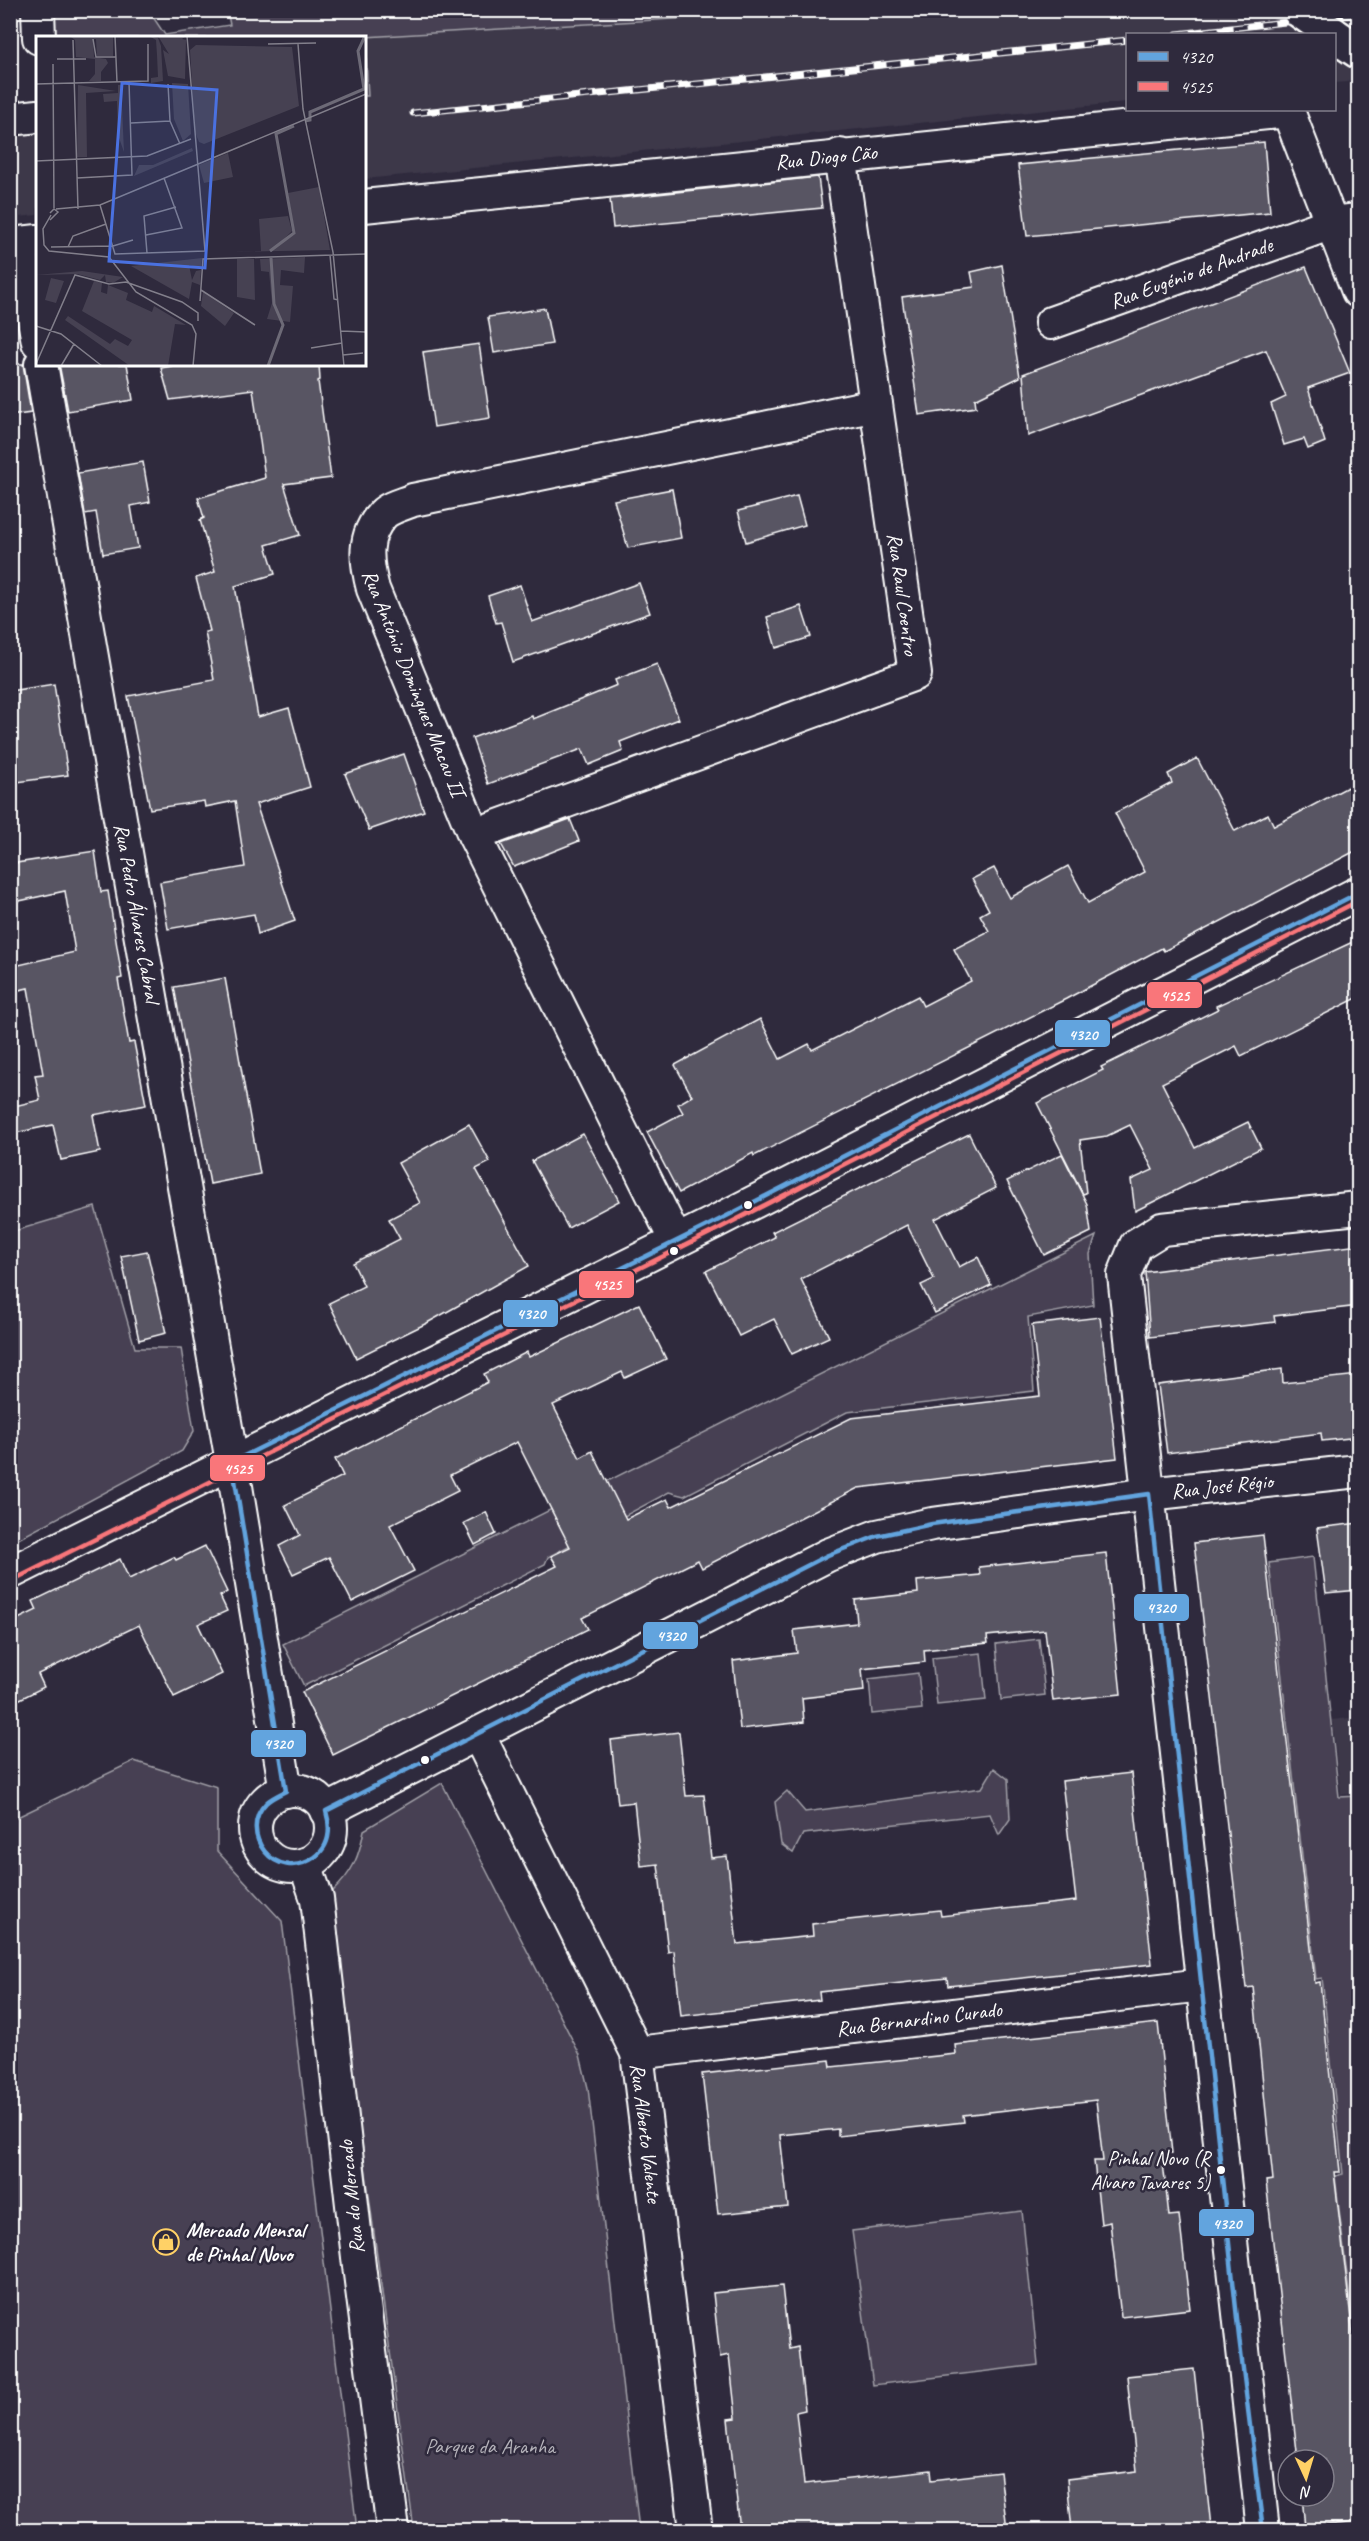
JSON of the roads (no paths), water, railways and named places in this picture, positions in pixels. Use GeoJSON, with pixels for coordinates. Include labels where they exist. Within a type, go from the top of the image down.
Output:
{"type":"FeatureCollection","features":[{"type":"Feature","properties":{"kind":"main road"},"geometry":{"type":"LineString","coordinates":[[1299,10],[1331,33]]}},
{"type":"Feature","properties":{"kind":"main road"},"geometry":{"type":"LineString","coordinates":[[1336,36],[1359,51]]}},
{"type":"Feature","properties":{"kind":"street"},"geometry":{"type":"LineString","coordinates":[[38,10],[39,36]]}},
{"type":"Feature","properties":{"kind":"street"},"geometry":{"type":"LineString","coordinates":[[1288,111],[1345,221],[1359,291]]}},
{"type":"Feature","properties":{"kind":"street","name":"Rua Diogo Cão"},"geometry":{"type":"LineString","coordinates":[[366,206],[840,155],[1288,111]]}},
{"type":"Feature","properties":{"kind":"street"},"geometry":{"type":"LineString","coordinates":[[10,119],[36,116]]}},
{"type":"Feature","properties":{"kind":"street","name":"Rua Raul Coentro"},"geometry":{"type":"LineString","coordinates":[[474,835],[915,674],[840,155]]}},
{"type":"Feature","properties":{"kind":"street","name":"Rua Eugénio de Andrade"},"geometry":{"type":"LineString","coordinates":[[1051,323],[1345,221]]}},
{"type":"Feature","properties":{"kind":"street"},"geometry":{"type":"LineString","coordinates":[[29,242],[36,320]]}},
{"type":"Feature","properties":{"kind":"street","name":"Rua Pedro Álvares Cabral"},"geometry":{"type":"LineString","coordinates":[[41,366],[232,1462]]}},
{"type":"Feature","properties":{"kind":"street","name":"Rua António Domingues Macau II"},"geometry":{"type":"LineString","coordinates":[[676,1241],[474,835],[373,589],[365,560],[370,534],[384,513],[413,500],[876,405]]}},
{"type":"Feature","properties":{"kind":"street"},"geometry":{"type":"LineString","coordinates":[[10,1573],[676,1241],[1359,893]]}},
{"type":"Feature","properties":{"kind":"street"},"geometry":{"type":"LineString","coordinates":[[1263,2530],[1124,1275],[1136,1245],[1162,1229],[1359,1208]]}},
{"type":"Feature","properties":{"kind":"street"},"geometry":{"type":"LineString","coordinates":[[232,1462],[285,1791]]}},
{"type":"Feature","properties":{"kind":"street","name":"Rua José Régio"},"geometry":{"type":"LineString","coordinates":[[326,1810],[828,1555],[878,1536],[933,1524],[1149,1494],[1359,1471]]}},
{"type":"Feature","properties":{"kind":"street","name":"Rua Alberto Valente"},"geometry":{"type":"LineString","coordinates":[[478,1734],[637,2053],[696,2530]]}},
{"type":"Feature","properties":{"kind":"street"},"geometry":{"type":"LineString","coordinates":[[285,1791],[309,1794],[326,1810],[330,1823],[330,1836],[325,1848],[305,1864],[292,1866],[280,1864],[261,1849],[256,1838],[255,1826],[264,1803],[274,1795],[285,1791]]}},
{"type":"Feature","properties":{"kind":"street","name":"Rua do Mercado"},"geometry":{"type":"LineString","coordinates":[[305,1864],[317,1899],[358,2266],[393,2530]]}},
{"type":"Feature","properties":{"kind":"street","name":"Rua Bernardino Curado"},"geometry":{"type":"LineString","coordinates":[[637,2053],[1202,1985]]}},
{"type":"Feature","properties":{"kind":"railway"},"geometry":{"type":"LineString","coordinates":[[1186,33],[1358,14]]}},
{"type":"Feature","properties":{"kind":"railway"},"geometry":{"type":"LineString","coordinates":[[413,113],[1126,40]]}},
{"type":"Feature","properties":{"kind":"place","name":"Pinhal Novo (R Alvaro Tavares 5)"},"geometry":{"type":"Point","coordinates":[1221,2170]}},
{"type":"Feature","properties":{"kind":"place","name":"Mercado Mensal de Pinhal Novo"},"geometry":{"type":"Point","coordinates":[166,2242]}},
{"type":"Feature","properties":{"kind":"park label","name":"Parque da Aranha"},"geometry":{"type":"Point","coordinates":[490,2446]}}]}
